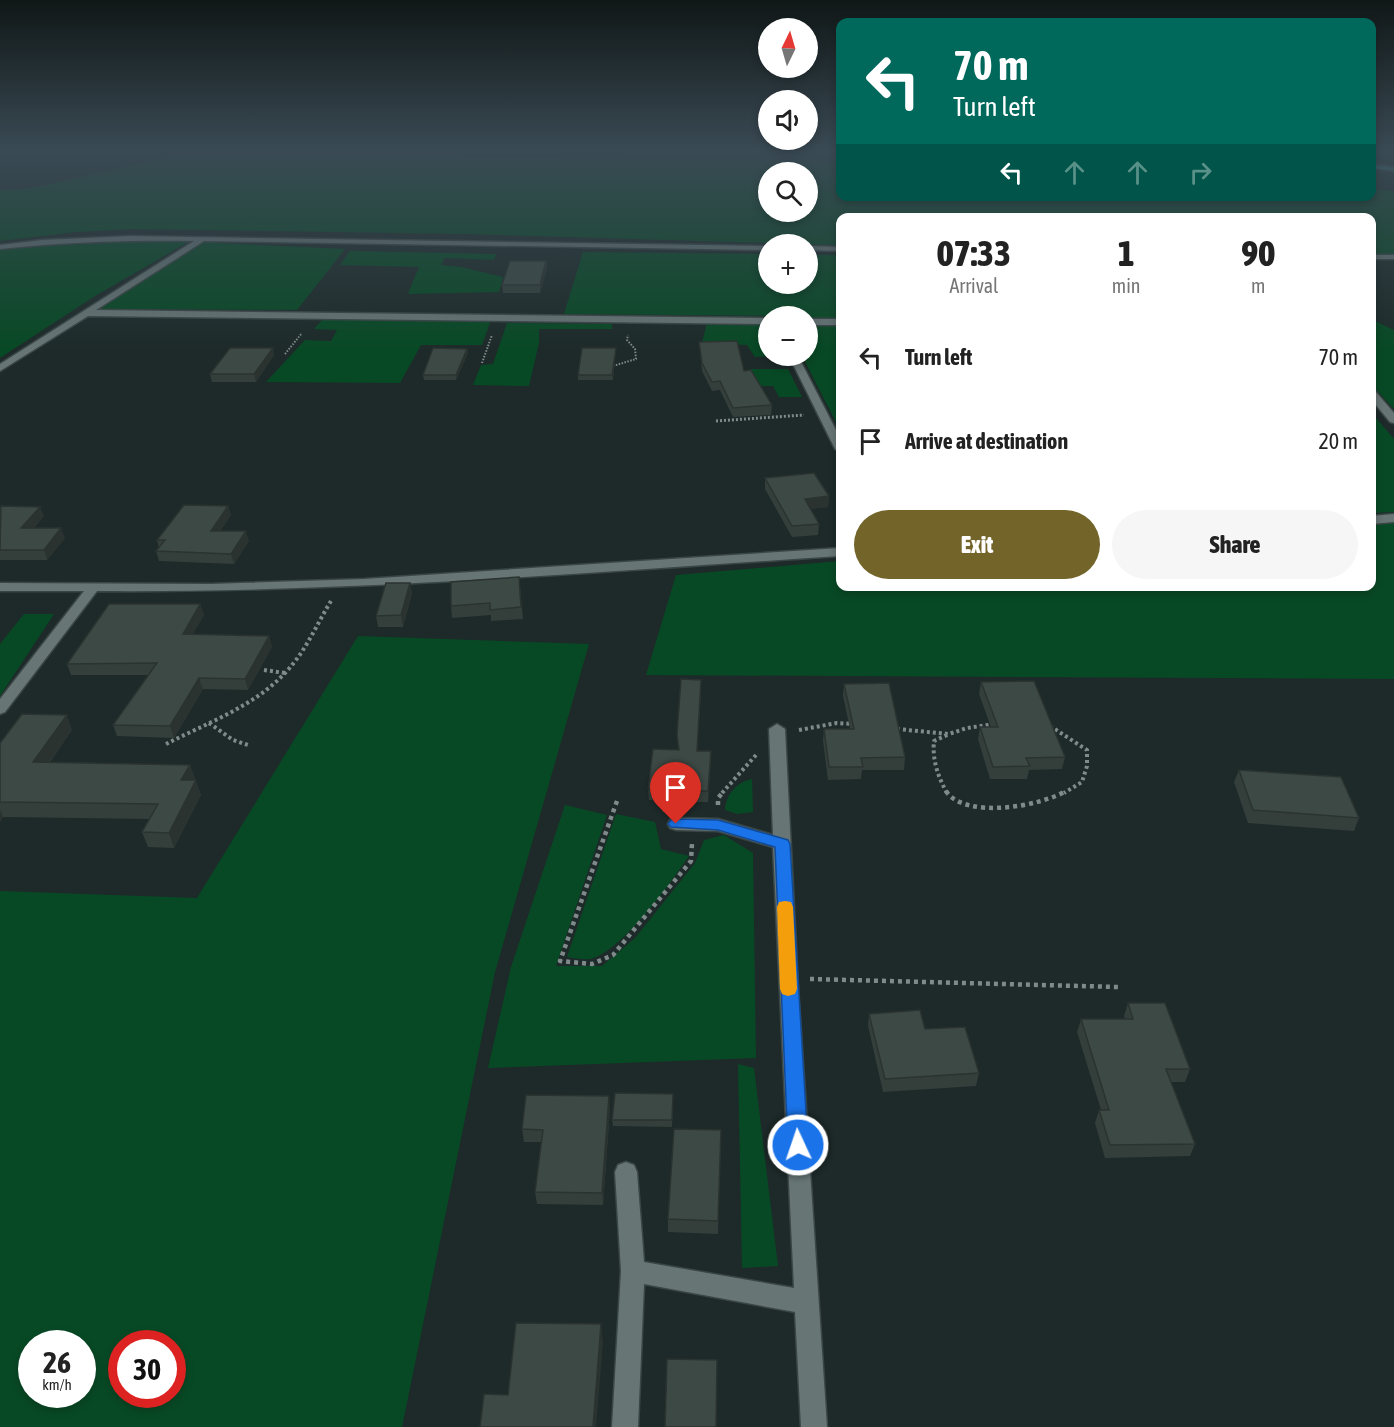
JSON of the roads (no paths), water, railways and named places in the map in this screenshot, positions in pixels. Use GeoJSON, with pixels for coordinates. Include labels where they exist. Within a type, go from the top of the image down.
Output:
{"type":"FeatureCollection","features":[{"type":"Feature","properties":{"kind":"street"},"geometry":{"type":"LineString","coordinates":[[0,247],[84,239],[758,248]]}},
{"type":"Feature","properties":{"kind":"street"},"geometry":{"type":"LineString","coordinates":[[0,368],[201,240]]}},
{"type":"Feature","properties":{"kind":"street"},"geometry":{"type":"LineString","coordinates":[[818,248],[836,249]]}},
{"type":"Feature","properties":{"kind":"street"},"geometry":{"type":"LineString","coordinates":[[1376,256],[1394,257]]}},
{"type":"Feature","properties":{"kind":"street"},"geometry":{"type":"LineString","coordinates":[[85,313],[758,321]]}},
{"type":"Feature","properties":{"kind":"street"},"geometry":{"type":"LineString","coordinates":[[818,322],[836,322]]}},
{"type":"Feature","properties":{"kind":"street"},"geometry":{"type":"LineString","coordinates":[[798,366],[836,441]]}},
{"type":"Feature","properties":{"kind":"street"},"geometry":{"type":"LineString","coordinates":[[1376,399],[1394,420]]}},
{"type":"Feature","properties":{"kind":"street"},"geometry":{"type":"LineString","coordinates":[[1376,520],[1394,518]]}},
{"type":"Feature","properties":{"kind":"street"},"geometry":{"type":"LineString","coordinates":[[0,587],[211,588],[344,584],[543,573],[836,552]]}},
{"type":"Feature","properties":{"kind":"street"},"geometry":{"type":"LineString","coordinates":[[0,709],[93,588]]}},
{"type":"Feature","properties":{"kind":"street"},"geometry":{"type":"LineString","coordinates":[[777,729],[788,979],[814,1427]]}},
{"type":"Feature","properties":{"kind":"street"},"geometry":{"type":"LineString","coordinates":[[676,824],[718,825],[782,844]]}},
{"type":"Feature","properties":{"kind":"street"},"geometry":{"type":"LineString","coordinates":[[625,1427],[633,1271],[626,1172]]}},
{"type":"Feature","properties":{"kind":"street"},"geometry":{"type":"LineString","coordinates":[[633,1271],[807,1302]]}}]}
